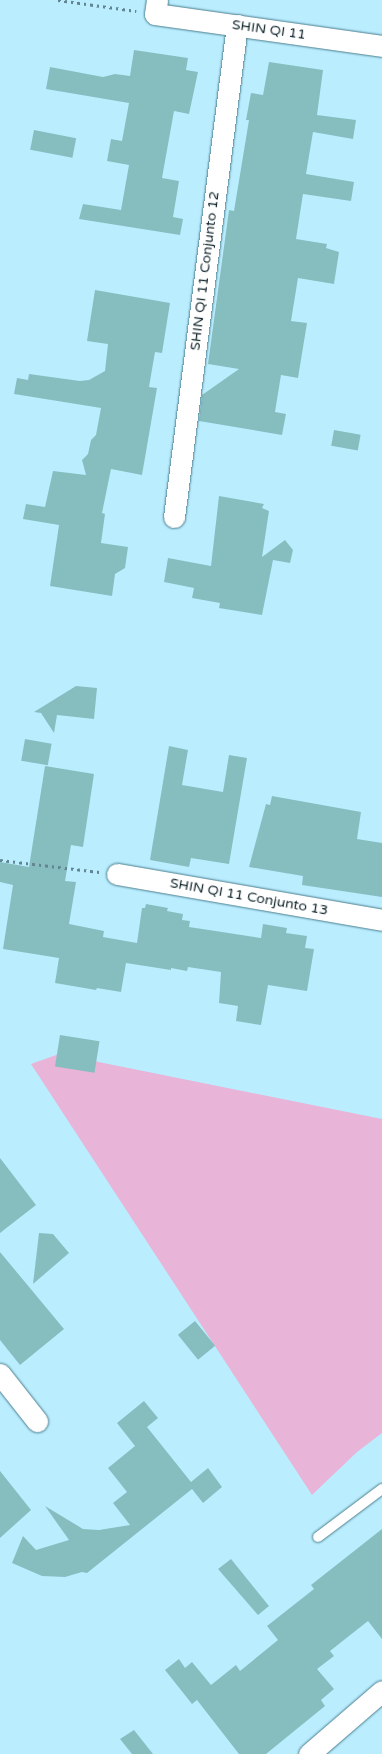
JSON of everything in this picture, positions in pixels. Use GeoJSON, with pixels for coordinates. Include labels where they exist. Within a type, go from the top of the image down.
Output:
{"type":"FeatureCollection","features":[{"type":"Feature","properties":{"kind":"street","name":"SHIN QI 11"},"geometry":{"type":"LineString","coordinates":[[156,7],[237,25],[382,46]]}},
{"type":"Feature","properties":{"kind":"street","name":"SHIN QI 11 Conjunto 12"},"geometry":{"type":"LineString","coordinates":[[174,518],[237,25]]}},
{"type":"Feature","properties":{"kind":"street","name":"SHIN QI 11 Conjunto 13"},"geometry":{"type":"LineString","coordinates":[[117,874],[382,920]]}},
{"type":"Feature","properties":{"kind":"street"},"geometry":{"type":"LineString","coordinates":[[0,1374],[37,1421]]}},
{"type":"Feature","properties":{"kind":"street"},"geometry":{"type":"LineString","coordinates":[[309,1754],[382,1691]]}},
{"type":"Feature","properties":{"kind":"lane"},"geometry":{"type":"LineString","coordinates":[[318,1537],[382,1489]]}},
{"type":"Feature","properties":{"kind":"path"},"geometry":{"type":"LineString","coordinates":[[58,0],[156,7]]}},
{"type":"Feature","properties":{"kind":"path"},"geometry":{"type":"LineString","coordinates":[[0,860],[117,874]]}},
{"type":"Feature","properties":{"kind":"shaded area"},"geometry":{"type":"Polygon","coordinates":[[[59,1054],[382,1119],[382,1433],[357,1452],[312,1495],[31,1064],[59,1054]]]}},
{"type":"Feature","properties":{"kind":"building"},"geometry":{"type":"Polygon","coordinates":[[[134,50],[188,58],[186,70],[198,72],[189,114],[174,111],[162,178],[179,181],[173,217],[183,219],[180,235],[79,219],[83,204],[121,210],[129,165],[107,161],[111,139],[122,141],[129,103],[46,89],[50,67],[103,77],[115,74],[130,76],[134,50]]]}},
{"type":"Feature","properties":{"kind":"building"},"geometry":{"type":"Polygon","coordinates":[[[269,62],[323,70],[317,115],[356,120],[353,139],[313,132],[306,174],[354,182],[351,201],[303,194],[296,239],[327,244],[326,248],[339,252],[334,284],[298,278],[291,321],[307,323],[298,378],[281,375],[275,412],[286,414],[282,435],[199,421],[202,395],[239,369],[208,364],[229,210],[234,211],[249,120],[246,120],[251,93],[263,95],[269,62]]]}},
{"type":"Feature","properties":{"kind":"building"},"geometry":{"type":"Polygon","coordinates":[[[34,130],[76,138],[72,158],[30,150],[34,130]]]}},
{"type":"Feature","properties":{"kind":"building"},"geometry":{"type":"Polygon","coordinates":[[[95,290],[170,303],[162,353],[155,352],[149,387],[157,388],[142,475],[111,469],[102,513],[105,514],[101,543],[128,547],[125,568],[115,574],[112,596],[50,586],[59,525],[23,519],[26,504],[45,507],[53,471],[86,475],[82,460],[88,454],[91,440],[96,435],[101,408],[14,394],[17,378],[28,380],[29,374],[80,381],[89,380],[105,371],[108,344],[87,341],[95,290]]]}},
{"type":"Feature","properties":{"kind":"building"},"geometry":{"type":"Polygon","coordinates":[[[334,430],[361,435],[358,450],[331,446],[334,430]]]}},
{"type":"Feature","properties":{"kind":"building"},"geometry":{"type":"Polygon","coordinates":[[[219,496],[264,504],[262,508],[269,511],[262,557],[285,540],[293,550],[290,563],[273,560],[262,615],[219,608],[220,603],[192,598],[194,588],[164,582],[168,558],[211,566],[219,496]]]}},
{"type":"Feature","properties":{"kind":"building"},"geometry":{"type":"Polygon","coordinates":[[[76,686],[97,688],[94,719],[57,715],[54,733],[41,713],[34,712],[76,686]]]}},
{"type":"Feature","properties":{"kind":"building"},"geometry":{"type":"Polygon","coordinates":[[[25,739],[52,744],[48,765],[21,761],[25,739]]]}},
{"type":"Feature","properties":{"kind":"building"},"geometry":{"type":"Polygon","coordinates":[[[169,746],[188,750],[182,785],[223,792],[229,755],[247,758],[229,864],[191,858],[189,867],[150,860],[169,746]]]}},
{"type":"Feature","properties":{"kind":"building"},"geometry":{"type":"Polygon","coordinates":[[[45,766],[94,774],[83,847],[71,845],[65,881],[76,882],[69,924],[104,931],[103,937],[137,943],[142,908],[145,908],[146,904],[168,908],[167,911],[183,914],[182,920],[190,921],[189,927],[261,938],[263,924],[287,928],[286,933],[307,936],[305,948],[314,949],[307,991],[268,985],[261,1025],[236,1021],[238,1006],[219,1003],[221,972],[188,967],[187,971],[171,968],[171,970],[126,963],[121,992],[97,988],[96,990],[55,983],[59,958],[3,949],[13,885],[0,882],[0,862],[29,867],[45,766]]]}},
{"type":"Feature","properties":{"kind":"building"},"geometry":{"type":"Polygon","coordinates":[[[272,796],[361,812],[357,839],[382,843],[382,897],[302,885],[303,876],[249,867],[266,804],[270,805],[272,796]]]}},
{"type":"Feature","properties":{"kind":"building"},"geometry":{"type":"Polygon","coordinates":[[[60,1035],[100,1041],[95,1073],[55,1067],[60,1035]]]}},
{"type":"Feature","properties":{"kind":"building"},"geometry":{"type":"Polygon","coordinates":[[[0,1158],[36,1205],[0,1233],[0,1158]]]}},
{"type":"Feature","properties":{"kind":"building"},"geometry":{"type":"Polygon","coordinates":[[[39,1233],[53,1234],[69,1253],[33,1284],[39,1233]]]}},
{"type":"Feature","properties":{"kind":"building"},"geometry":{"type":"Polygon","coordinates":[[[0,1252],[64,1329],[20,1365],[0,1340],[0,1252]]]}},
{"type":"Feature","properties":{"kind":"building"},"geometry":{"type":"Polygon","coordinates":[[[195,1321],[215,1346],[198,1360],[178,1335],[195,1321]]]}},
{"type":"Feature","properties":{"kind":"building"},"geometry":{"type":"Polygon","coordinates":[[[144,1401],[158,1418],[147,1427],[191,1482],[208,1468],[222,1487],[203,1503],[192,1489],[87,1573],[82,1572],[65,1577],[42,1576],[12,1563],[23,1536],[36,1550],[69,1540],[45,1506],[83,1529],[99,1530],[130,1525],[113,1503],[127,1492],[108,1468],[135,1446],[117,1423],[144,1401]]]}},
{"type":"Feature","properties":{"kind":"building"},"geometry":{"type":"Polygon","coordinates":[[[0,1471],[31,1510],[0,1538],[0,1471]]]}},
{"type":"Feature","properties":{"kind":"building"},"geometry":{"type":"Polygon","coordinates":[[[382,1529],[382,1639],[368,1621],[330,1651],[334,1656],[317,1669],[334,1689],[321,1700],[325,1706],[266,1754],[239,1754],[197,1700],[192,1704],[165,1670],[179,1659],[185,1668],[192,1662],[211,1685],[236,1665],[240,1671],[278,1640],[267,1626],[314,1589],[311,1585],[382,1529]]]}},
{"type":"Feature","properties":{"kind":"building"},"geometry":{"type":"Polygon","coordinates":[[[231,1559],[269,1606],[258,1615],[218,1569],[231,1559]]]}},
{"type":"Feature","properties":{"kind":"building"},"geometry":{"type":"Polygon","coordinates":[[[134,1730],[153,1754],[132,1754],[120,1739],[134,1730]]]}}]}
